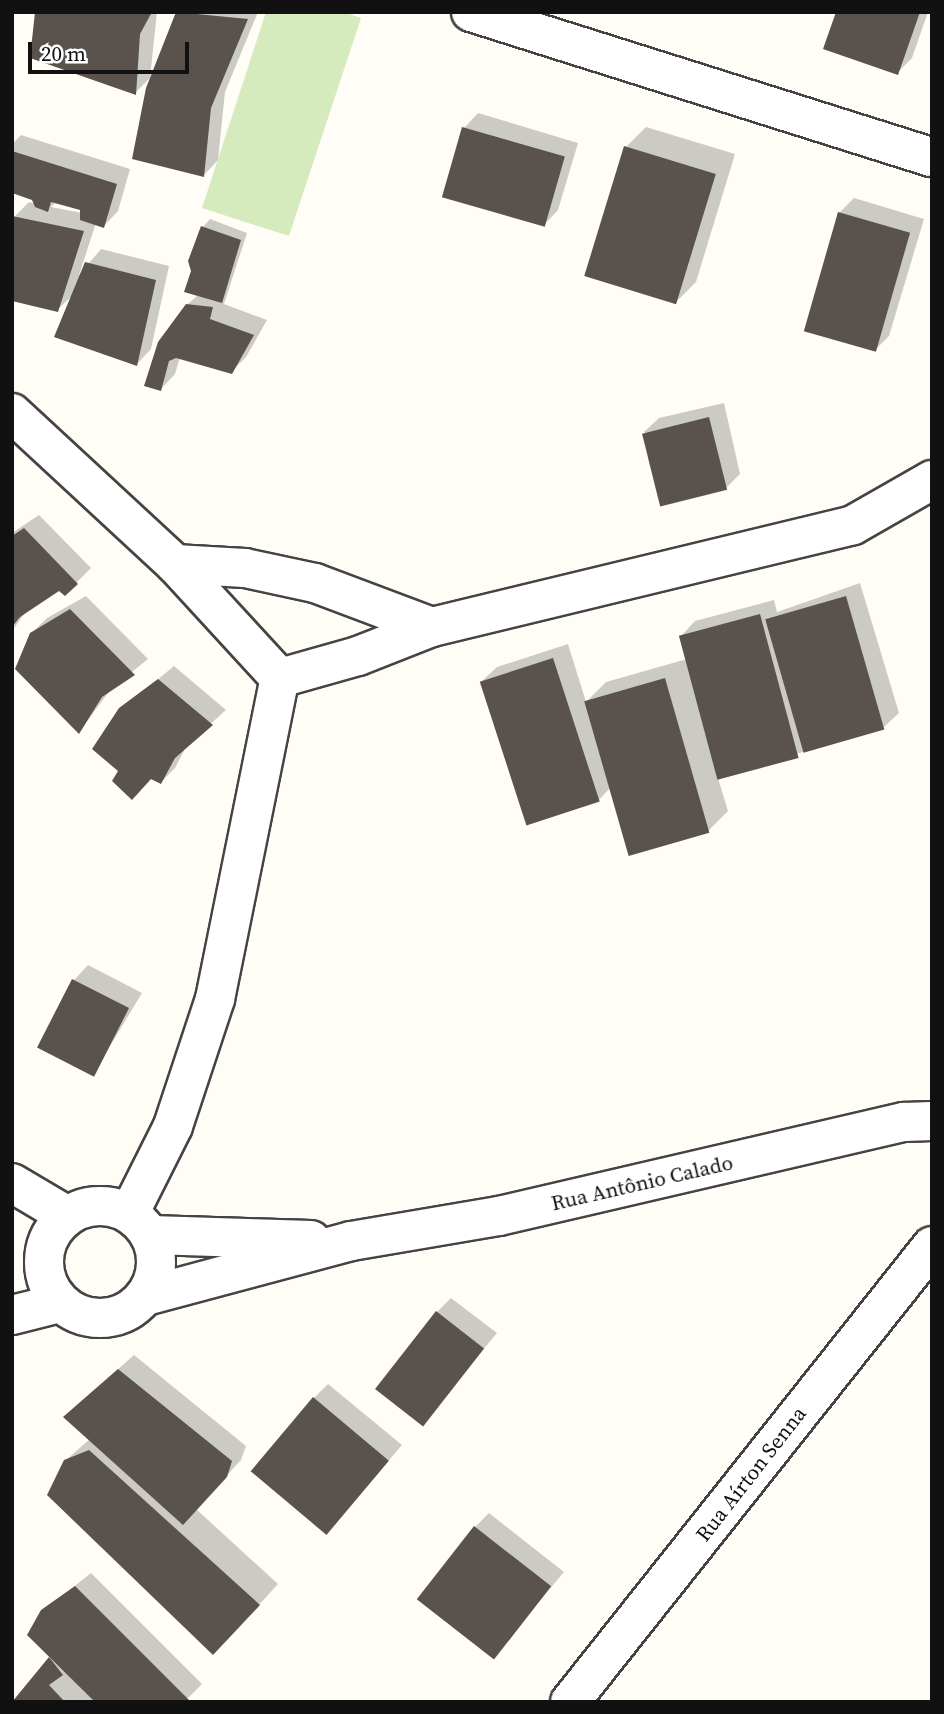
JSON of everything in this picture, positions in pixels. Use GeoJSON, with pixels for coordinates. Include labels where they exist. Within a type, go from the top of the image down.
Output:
{"type":"FeatureCollection","features":[{"type":"Feature","properties":{"kind":"street"},"geometry":{"type":"LineString","coordinates":[[471,12],[932,157]]}},
{"type":"Feature","properties":{"kind":"street"},"geometry":{"type":"LineString","coordinates":[[12,413],[174,564],[280,678]]}},
{"type":"Feature","properties":{"kind":"street"},"geometry":{"type":"LineString","coordinates":[[280,678],[358,656],[432,627],[853,525],[932,480]]}},
{"type":"Feature","properties":{"kind":"street"},"geometry":{"type":"LineString","coordinates":[[174,564],[245,568],[315,583],[432,627]]}},
{"type":"Feature","properties":{"kind":"street"},"geometry":{"type":"LineString","coordinates":[[12,1184],[89,1318],[121,1316],[146,1296],[158,1266],[141,1223],[215,999],[280,678]]}},
{"type":"Feature","properties":{"kind":"street","name":"Rua Antônio Calado"},"geometry":{"type":"LineString","coordinates":[[146,1296],[351,1241],[499,1216],[904,1122],[932,1121]]}},
{"type":"Feature","properties":{"kind":"street"},"geometry":{"type":"LineString","coordinates":[[12,1198],[54,1259]]}},
{"type":"Feature","properties":{"kind":"street"},"geometry":{"type":"LineString","coordinates":[[12,1315],[98,1204],[141,1223]]}},
{"type":"Feature","properties":{"kind":"street","name":"Rua Antônio Calado"},"geometry":{"type":"LineString","coordinates":[[141,1223],[351,1241]]}},
{"type":"Feature","properties":{"kind":"street","name":"Rua Aírton Senna"},"geometry":{"type":"LineString","coordinates":[[570,1702],[932,1246]]}},
{"type":"Feature","properties":{"kind":"street"},"geometry":{"type":"LineString","coordinates":[[12,1303],[54,1259]]}},
{"type":"Feature","properties":{"kind":"green space"},"geometry":{"type":"Polygon","coordinates":[[[266,12],[344,12],[361,18],[289,236],[202,208],[266,12]]]}},
{"type":"Feature","properties":{"kind":"building"},"geometry":{"type":"Polygon","coordinates":[[[35,12],[152,12],[140,34],[136,95],[30,58],[35,12]]]}},
{"type":"Feature","properties":{"kind":"building"},"geometry":{"type":"Polygon","coordinates":[[[176,12],[248,19],[211,108],[204,177],[132,159],[146,88],[176,12]]]}},
{"type":"Feature","properties":{"kind":"building"},"geometry":{"type":"Polygon","coordinates":[[[836,12],[920,12],[898,75],[823,49],[836,12]]]}},
{"type":"Feature","properties":{"kind":"building"},"geometry":{"type":"Polygon","coordinates":[[[462,127],[565,156],[545,227],[442,197],[462,127]]]}},
{"type":"Feature","properties":{"kind":"building"},"geometry":{"type":"Polygon","coordinates":[[[624,146],[716,174],[676,304],[584,276],[624,146]]]}},
{"type":"Feature","properties":{"kind":"building"},"geometry":{"type":"Polygon","coordinates":[[[12,151],[117,184],[104,228],[80,220],[80,210],[51,202],[48,212],[35,207],[32,200],[12,193],[12,151]]]}},
{"type":"Feature","properties":{"kind":"building"},"geometry":{"type":"Polygon","coordinates":[[[838,212],[910,233],[876,352],[804,331],[838,212]]]}},
{"type":"Feature","properties":{"kind":"building"},"geometry":{"type":"Polygon","coordinates":[[[12,216],[84,231],[58,312],[12,301],[12,216]]]}},
{"type":"Feature","properties":{"kind":"building"},"geometry":{"type":"Polygon","coordinates":[[[201,226],[241,240],[222,303],[184,292],[191,271],[188,261],[201,226]]]}},
{"type":"Feature","properties":{"kind":"building"},"geometry":{"type":"Polygon","coordinates":[[[85,262],[156,280],[137,366],[54,337],[85,262]]]}},
{"type":"Feature","properties":{"kind":"building"},"geometry":{"type":"Polygon","coordinates":[[[186,304],[213,307],[210,319],[254,335],[232,374],[176,358],[169,361],[161,391],[144,386],[158,342],[186,304]]]}},
{"type":"Feature","properties":{"kind":"building"},"geometry":{"type":"Polygon","coordinates":[[[709,417],[727,490],[660,506],[642,434],[709,417]]]}},
{"type":"Feature","properties":{"kind":"building"},"geometry":{"type":"Polygon","coordinates":[[[24,528],[78,584],[65,596],[59,591],[20,617],[12,627],[12,536],[24,528]]]}},
{"type":"Feature","properties":{"kind":"building"},"geometry":{"type":"Polygon","coordinates":[[[846,596],[884,730],[804,753],[765,619],[846,596]]]}},
{"type":"Feature","properties":{"kind":"building"},"geometry":{"type":"Polygon","coordinates":[[[70,609],[135,675],[102,697],[79,734],[15,669],[30,633],[70,609]]]}},
{"type":"Feature","properties":{"kind":"building"},"geometry":{"type":"Polygon","coordinates":[[[760,614],[799,758],[717,780],[679,636],[760,614]]]}},
{"type":"Feature","properties":{"kind":"building"},"geometry":{"type":"Polygon","coordinates":[[[553,658],[600,802],[526,825],[480,682],[553,658]]]}},
{"type":"Feature","properties":{"kind":"building"},"geometry":{"type":"Polygon","coordinates":[[[665,678],[709,833],[629,856],[584,701],[665,678]]]}},
{"type":"Feature","properties":{"kind":"building"},"geometry":{"type":"Polygon","coordinates":[[[158,679],[213,725],[175,758],[161,784],[151,779],[132,800],[112,781],[118,771],[92,749],[119,708],[158,679]]]}},
{"type":"Feature","properties":{"kind":"building"},"geometry":{"type":"Polygon","coordinates":[[[72,979],[129,1008],[94,1077],[37,1048],[72,979]]]}},
{"type":"Feature","properties":{"kind":"building"},"geometry":{"type":"Polygon","coordinates":[[[436,1311],[484,1349],[423,1427],[375,1389],[436,1311]]]}},
{"type":"Feature","properties":{"kind":"building"},"geometry":{"type":"Polygon","coordinates":[[[118,1369],[232,1461],[227,1477],[183,1525],[63,1417],[118,1369]]]}},
{"type":"Feature","properties":{"kind":"building"},"geometry":{"type":"Polygon","coordinates":[[[313,1397],[389,1461],[326,1535],[251,1471],[313,1397]]]}},
{"type":"Feature","properties":{"kind":"building"},"geometry":{"type":"Polygon","coordinates":[[[89,1450],[260,1605],[213,1655],[47,1495],[64,1460],[89,1450]]]}},
{"type":"Feature","properties":{"kind":"building"},"geometry":{"type":"Polygon","coordinates":[[[474,1526],[551,1586],[494,1660],[417,1599],[474,1526]]]}},
{"type":"Feature","properties":{"kind":"building"},"geometry":{"type":"Polygon","coordinates":[[[75,1586],[189,1700],[95,1702],[27,1635],[41,1610],[75,1586]]]}},
{"type":"Feature","properties":{"kind":"building"},"geometry":{"type":"Polygon","coordinates":[[[49,1657],[63,1675],[49,1685],[65,1702],[12,1702],[49,1657]]]}}]}
